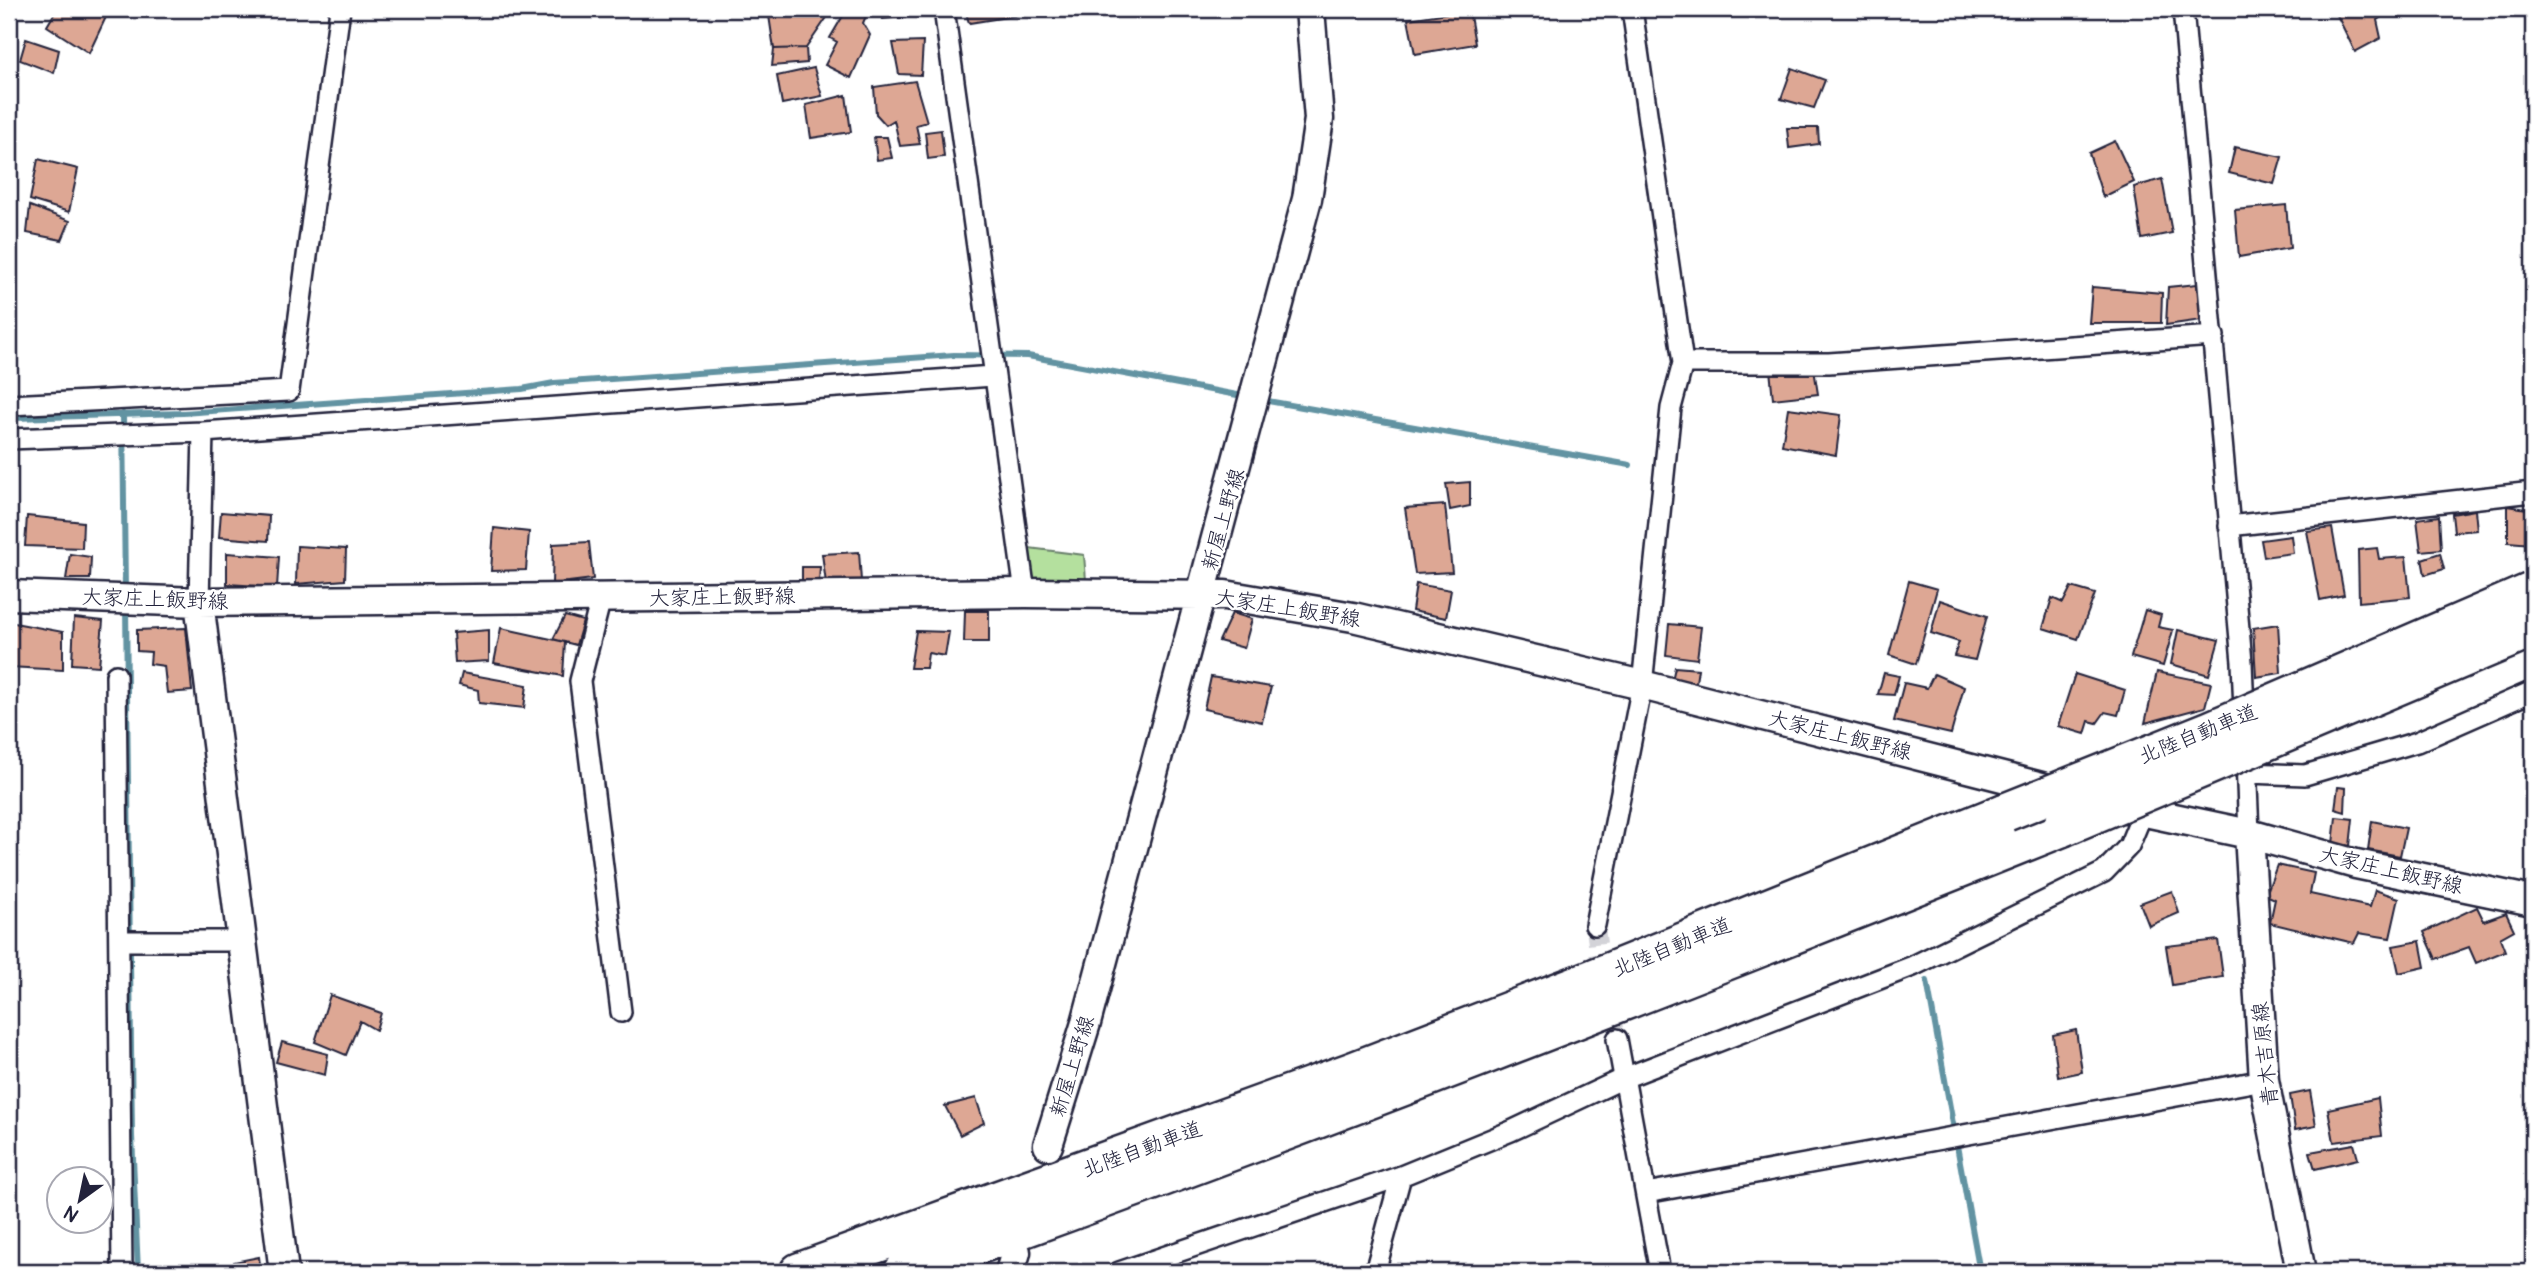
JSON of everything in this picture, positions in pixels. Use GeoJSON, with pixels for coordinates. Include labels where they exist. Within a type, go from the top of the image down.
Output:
{"type":"FeatureCollection","features":[{"type":"Feature","properties":{"kind":"highway","name":"北陸自動車道"},"geometry":{"type":"LineString","coordinates":[[799,1272],[1353,1071],[1581,983],[2208,731],[2533,592]]}},
{"type":"Feature","properties":{"kind":"highway","name":"北陸自動車道"},"geometry":{"type":"LineString","coordinates":[[903,1272],[1102,1201],[1443,1072],[2061,828],[2533,629]]}},
{"type":"Feature","properties":{"kind":"main road","name":"新屋上野線"},"geometry":{"type":"LineString","coordinates":[[1048,1144],[1086,1023],[1307,199],[1319,119],[1310,9]]}},
{"type":"Feature","properties":{"kind":"main road","name":"大家庄上飯野線"},"geometry":{"type":"LineString","coordinates":[[9,595],[199,602],[1025,593],[1225,595],[1353,617],[1642,685],[2143,812],[2249,834],[2356,864],[2533,901]]}},
{"type":"Feature","properties":{"kind":"main road"},"geometry":{"type":"LineString","coordinates":[[199,602],[284,1272]]}},
{"type":"Feature","properties":{"kind":"main road","name":"青木吉原線"},"geometry":{"type":"LineString","coordinates":[[2249,834],[2264,1080],[2301,1272]]}},
{"type":"Feature","properties":{"kind":"street"},"geometry":{"type":"LineString","coordinates":[[9,405],[289,391],[340,9]]}},
{"type":"Feature","properties":{"kind":"street"},"geometry":{"type":"LineString","coordinates":[[944,9],[1025,593]]}},
{"type":"Feature","properties":{"kind":"street"},"geometry":{"type":"LineString","coordinates":[[1595,925],[1642,685],[1671,408],[1683,363],[1632,9]]}},
{"type":"Feature","properties":{"kind":"street"},"geometry":{"type":"LineString","coordinates":[[2183,9],[2242,662],[2249,834]]}},
{"type":"Feature","properties":{"kind":"street"},"geometry":{"type":"LineString","coordinates":[[1683,363],[1829,363],[2214,336]]}},
{"type":"Feature","properties":{"kind":"street"},"geometry":{"type":"LineString","coordinates":[[9,439],[203,432],[993,376]]}},
{"type":"Feature","properties":{"kind":"street"},"geometry":{"type":"LineString","coordinates":[[199,602],[203,432]]}},
{"type":"Feature","properties":{"kind":"street"},"geometry":{"type":"LineString","coordinates":[[2229,526],[2533,492]]}},
{"type":"Feature","properties":{"kind":"street"},"geometry":{"type":"LineString","coordinates":[[600,598],[580,681],[621,1012]]}},
{"type":"Feature","properties":{"kind":"street"},"geometry":{"type":"LineString","coordinates":[[116,675],[122,1272]]}},
{"type":"Feature","properties":{"kind":"street"},"geometry":{"type":"LineString","coordinates":[[2246,773],[2305,775],[2417,742],[2533,691]]}},
{"type":"Feature","properties":{"kind":"street"},"geometry":{"type":"LineString","coordinates":[[1119,1272],[1401,1176],[1511,1131],[1624,1078],[1913,966],[2104,872],[2129,846],[2143,812]]}},
{"type":"Feature","properties":{"kind":"street"},"geometry":{"type":"LineString","coordinates":[[120,941],[242,941]]}},
{"type":"Feature","properties":{"kind":"street"},"geometry":{"type":"LineString","coordinates":[[1617,1039],[1660,1272]]}},
{"type":"Feature","properties":{"kind":"street"},"geometry":{"type":"LineString","coordinates":[[1646,1193],[2264,1080]]}},
{"type":"Feature","properties":{"kind":"street"},"geometry":{"type":"LineString","coordinates":[[1375,1272],[1401,1176]]}},
{"type":"Feature","properties":{"kind":"green space"},"geometry":{"type":"Polygon","coordinates":[[[1029,548],[1084,555],[1086,580],[1033,581],[1029,548]]]}},
{"type":"Feature","properties":{"kind":"building"},"geometry":{"type":"Polygon","coordinates":[[[57,9],[97,9],[107,15],[89,53],[47,26],[57,9]]]}},
{"type":"Feature","properties":{"kind":"building"},"geometry":{"type":"Polygon","coordinates":[[[768,9],[809,9],[830,13],[806,48],[774,49],[768,9]]]}},
{"type":"Feature","properties":{"kind":"building"},"geometry":{"type":"Polygon","coordinates":[[[847,9],[869,9],[863,23],[870,35],[851,78],[825,65],[837,42],[830,38],[847,9]]]}},
{"type":"Feature","properties":{"kind":"building"},"geometry":{"type":"Polygon","coordinates":[[[884,9],[905,9],[905,17],[883,19],[884,9]]]}},
{"type":"Feature","properties":{"kind":"building"},"geometry":{"type":"Polygon","coordinates":[[[965,9],[1037,9],[1038,12],[969,23],[965,9]]]}},
{"type":"Feature","properties":{"kind":"building"},"geometry":{"type":"Polygon","coordinates":[[[2334,9],[2391,11],[2377,20],[2381,38],[2355,52],[2334,9]]]}},
{"type":"Feature","properties":{"kind":"building"},"geometry":{"type":"Polygon","coordinates":[[[1469,10],[1475,44],[1415,54],[1408,19],[1469,10]]]}},
{"type":"Feature","properties":{"kind":"building"},"geometry":{"type":"Polygon","coordinates":[[[26,39],[59,50],[54,73],[20,60],[26,39]]]}},
{"type":"Feature","properties":{"kind":"building"},"geometry":{"type":"Polygon","coordinates":[[[923,42],[921,75],[899,74],[893,43],[923,42]]]}},
{"type":"Feature","properties":{"kind":"building"},"geometry":{"type":"Polygon","coordinates":[[[806,48],[807,63],[772,66],[774,49],[806,48]]]}},
{"type":"Feature","properties":{"kind":"building"},"geometry":{"type":"Polygon","coordinates":[[[814,68],[822,96],[782,104],[777,76],[814,68]]]}},
{"type":"Feature","properties":{"kind":"building"},"geometry":{"type":"Polygon","coordinates":[[[1792,68],[1825,80],[1814,108],[1781,99],[1792,68]]]}},
{"type":"Feature","properties":{"kind":"building"},"geometry":{"type":"Polygon","coordinates":[[[915,81],[927,122],[916,125],[920,144],[900,146],[894,120],[886,125],[876,114],[874,87],[915,81]]]}},
{"type":"Feature","properties":{"kind":"building"},"geometry":{"type":"Polygon","coordinates":[[[846,95],[851,132],[811,138],[806,105],[846,95]]]}},
{"type":"Feature","properties":{"kind":"building"},"geometry":{"type":"Polygon","coordinates":[[[1787,128],[1818,128],[1819,144],[1789,148],[1787,128]]]}},
{"type":"Feature","properties":{"kind":"building"},"geometry":{"type":"Polygon","coordinates":[[[941,130],[944,157],[928,159],[925,132],[941,130]]]}},
{"type":"Feature","properties":{"kind":"building"},"geometry":{"type":"Polygon","coordinates":[[[874,137],[887,137],[892,158],[877,160],[874,137]]]}},
{"type":"Feature","properties":{"kind":"building"},"geometry":{"type":"Polygon","coordinates":[[[2115,141],[2134,182],[2103,197],[2089,153],[2115,141]]]}},
{"type":"Feature","properties":{"kind":"building"},"geometry":{"type":"Polygon","coordinates":[[[2235,147],[2282,157],[2274,184],[2229,173],[2235,147]]]}},
{"type":"Feature","properties":{"kind":"building"},"geometry":{"type":"Polygon","coordinates":[[[38,159],[78,169],[69,212],[30,200],[38,159]]]}},
{"type":"Feature","properties":{"kind":"building"},"geometry":{"type":"Polygon","coordinates":[[[2162,179],[2172,233],[2142,239],[2134,187],[2162,179]]]}},
{"type":"Feature","properties":{"kind":"building"},"geometry":{"type":"Polygon","coordinates":[[[2286,205],[2290,248],[2239,257],[2235,210],[2286,205]]]}},
{"type":"Feature","properties":{"kind":"building"},"geometry":{"type":"Polygon","coordinates":[[[30,206],[70,221],[62,240],[27,233],[30,206]]]}},
{"type":"Feature","properties":{"kind":"building"},"geometry":{"type":"Polygon","coordinates":[[[2197,284],[2202,320],[2166,325],[2168,287],[2197,284]]]}},
{"type":"Feature","properties":{"kind":"building"},"geometry":{"type":"Polygon","coordinates":[[[2092,287],[2162,293],[2161,323],[2089,323],[2092,287]]]}},
{"type":"Feature","properties":{"kind":"building"},"geometry":{"type":"Polygon","coordinates":[[[1814,369],[1818,394],[1773,399],[1770,370],[1814,369]]]}},
{"type":"Feature","properties":{"kind":"building"},"geometry":{"type":"Polygon","coordinates":[[[1788,408],[1841,415],[1836,455],[1782,445],[1788,408]]]}},
{"type":"Feature","properties":{"kind":"building"},"geometry":{"type":"Polygon","coordinates":[[[1470,482],[1470,506],[1450,510],[1446,484],[1470,482]]]}},
{"type":"Feature","properties":{"kind":"building"},"geometry":{"type":"Polygon","coordinates":[[[1445,505],[1452,572],[1415,574],[1405,508],[1445,505]]]}},
{"type":"Feature","properties":{"kind":"building"},"geometry":{"type":"Polygon","coordinates":[[[2508,506],[2533,510],[2532,544],[2508,542],[2508,506]]]}},
{"type":"Feature","properties":{"kind":"building"},"geometry":{"type":"Polygon","coordinates":[[[2475,510],[2477,530],[2454,532],[2452,514],[2475,510]]]}},
{"type":"Feature","properties":{"kind":"building"},"geometry":{"type":"Polygon","coordinates":[[[221,512],[269,516],[268,541],[219,537],[221,512]]]}},
{"type":"Feature","properties":{"kind":"building"},"geometry":{"type":"Polygon","coordinates":[[[27,516],[83,522],[82,548],[25,546],[27,516]]]}},
{"type":"Feature","properties":{"kind":"building"},"geometry":{"type":"Polygon","coordinates":[[[2439,516],[2441,549],[2421,551],[2417,519],[2439,516]]]}},
{"type":"Feature","properties":{"kind":"building"},"geometry":{"type":"Polygon","coordinates":[[[494,528],[529,532],[526,570],[491,571],[494,528]]]}},
{"type":"Feature","properties":{"kind":"building"},"geometry":{"type":"Polygon","coordinates":[[[2332,528],[2344,595],[2320,600],[2307,531],[2332,528]]]}},
{"type":"Feature","properties":{"kind":"building"},"geometry":{"type":"Polygon","coordinates":[[[2291,536],[2293,553],[2264,557],[2261,540],[2291,536]]]}},
{"type":"Feature","properties":{"kind":"building"},"geometry":{"type":"Polygon","coordinates":[[[589,542],[593,579],[552,584],[553,544],[589,542]]]}},
{"type":"Feature","properties":{"kind":"building"},"geometry":{"type":"Polygon","coordinates":[[[297,546],[346,549],[345,580],[296,584],[297,546]]]}},
{"type":"Feature","properties":{"kind":"building"},"geometry":{"type":"Polygon","coordinates":[[[2377,548],[2379,559],[2406,557],[2410,597],[2359,602],[2358,550],[2377,548]]]}},
{"type":"Feature","properties":{"kind":"building"},"geometry":{"type":"Polygon","coordinates":[[[859,552],[861,581],[826,583],[822,554],[859,552]]]}},
{"type":"Feature","properties":{"kind":"building"},"geometry":{"type":"Polygon","coordinates":[[[227,553],[279,557],[277,587],[227,584],[227,553]]]}},
{"type":"Feature","properties":{"kind":"building"},"geometry":{"type":"Polygon","coordinates":[[[2440,553],[2444,569],[2425,575],[2422,559],[2440,553]]]}},
{"type":"Feature","properties":{"kind":"building"},"geometry":{"type":"Polygon","coordinates":[[[70,554],[91,557],[90,579],[66,579],[70,554]]]}},
{"type":"Feature","properties":{"kind":"building"},"geometry":{"type":"Polygon","coordinates":[[[802,567],[820,567],[819,582],[802,583],[802,567]]]}},
{"type":"Feature","properties":{"kind":"building"},"geometry":{"type":"Polygon","coordinates":[[[1909,581],[1937,589],[1916,664],[1889,655],[1909,581]]]}},
{"type":"Feature","properties":{"kind":"building"},"geometry":{"type":"Polygon","coordinates":[[[1416,584],[1451,590],[1446,618],[1412,611],[1416,584]]]}},
{"type":"Feature","properties":{"kind":"building"},"geometry":{"type":"Polygon","coordinates":[[[2071,587],[2095,594],[2078,639],[2043,628],[2052,598],[2063,603],[2071,587]]]}},
{"type":"Feature","properties":{"kind":"building"},"geometry":{"type":"Polygon","coordinates":[[[1940,600],[1987,616],[1975,660],[1954,656],[1959,642],[1931,633],[1940,600]]]}},
{"type":"Feature","properties":{"kind":"building"},"geometry":{"type":"Polygon","coordinates":[[[2145,610],[2161,615],[2158,627],[2173,630],[2163,666],[2131,657],[2145,610]]]}},
{"type":"Feature","properties":{"kind":"building"},"geometry":{"type":"Polygon","coordinates":[[[965,611],[989,611],[989,642],[964,642],[965,611]]]}},
{"type":"Feature","properties":{"kind":"building"},"geometry":{"type":"Polygon","coordinates":[[[1232,613],[1252,619],[1244,648],[1219,641],[1232,613]]]}},
{"type":"Feature","properties":{"kind":"building"},"geometry":{"type":"Polygon","coordinates":[[[565,616],[583,621],[576,645],[553,639],[565,616]]]}},
{"type":"Feature","properties":{"kind":"building"},"geometry":{"type":"Polygon","coordinates":[[[74,618],[103,621],[99,666],[72,664],[74,618]]]}},
{"type":"Feature","properties":{"kind":"building"},"geometry":{"type":"Polygon","coordinates":[[[9,622],[63,632],[63,670],[9,667],[9,622]]]}},
{"type":"Feature","properties":{"kind":"building"},"geometry":{"type":"Polygon","coordinates":[[[1669,624],[1701,627],[1697,659],[1666,655],[1669,624]]]}},
{"type":"Feature","properties":{"kind":"building"},"geometry":{"type":"Polygon","coordinates":[[[2278,624],[2281,673],[2256,677],[2253,628],[2278,624]]]}},
{"type":"Feature","properties":{"kind":"building"},"geometry":{"type":"Polygon","coordinates":[[[186,628],[192,691],[167,693],[164,666],[150,664],[151,652],[137,651],[137,630],[186,628]]]}},
{"type":"Feature","properties":{"kind":"building"},"geometry":{"type":"Polygon","coordinates":[[[501,628],[565,642],[563,676],[494,663],[501,628]]]}},
{"type":"Feature","properties":{"kind":"building"},"geometry":{"type":"Polygon","coordinates":[[[489,630],[489,661],[455,663],[453,633],[489,630]]]}},
{"type":"Feature","properties":{"kind":"building"},"geometry":{"type":"Polygon","coordinates":[[[2178,630],[2219,640],[2209,675],[2171,664],[2178,630]]]}},
{"type":"Feature","properties":{"kind":"building"},"geometry":{"type":"Polygon","coordinates":[[[916,631],[949,632],[945,656],[928,653],[926,668],[910,668],[916,631]]]}},
{"type":"Feature","properties":{"kind":"building"},"geometry":{"type":"Polygon","coordinates":[[[1675,667],[1698,669],[1695,689],[1671,685],[1675,667]]]}},
{"type":"Feature","properties":{"kind":"building"},"geometry":{"type":"Polygon","coordinates":[[[2157,672],[2211,683],[2205,707],[2145,723],[2157,672]]]}},
{"type":"Feature","properties":{"kind":"building"},"geometry":{"type":"Polygon","coordinates":[[[462,673],[527,685],[524,708],[479,703],[478,690],[459,685],[462,673]]]}},
{"type":"Feature","properties":{"kind":"building"},"geometry":{"type":"Polygon","coordinates":[[[1884,673],[1899,676],[1894,695],[1878,694],[1884,673]]]}},
{"type":"Feature","properties":{"kind":"building"},"geometry":{"type":"Polygon","coordinates":[[[1934,674],[1964,687],[1951,734],[1894,721],[1904,683],[1927,688],[1934,674]]]}},
{"type":"Feature","properties":{"kind":"building"},"geometry":{"type":"Polygon","coordinates":[[[2075,674],[2125,690],[2118,715],[2105,712],[2097,723],[2089,721],[2085,734],[2058,726],[2075,674]]]}},
{"type":"Feature","properties":{"kind":"building"},"geometry":{"type":"Polygon","coordinates":[[[1211,677],[1271,687],[1262,722],[1204,709],[1211,677]]]}},
{"type":"Feature","properties":{"kind":"building"},"geometry":{"type":"Polygon","coordinates":[[[2338,787],[2346,788],[2345,812],[2335,809],[2338,787]]]}},
{"type":"Feature","properties":{"kind":"building"},"geometry":{"type":"Polygon","coordinates":[[[2336,817],[2353,819],[2350,846],[2333,844],[2336,817]]]}},
{"type":"Feature","properties":{"kind":"building"},"geometry":{"type":"Polygon","coordinates":[[[2372,821],[2406,828],[2400,856],[2368,850],[2372,821]]]}},
{"type":"Feature","properties":{"kind":"building"},"geometry":{"type":"Polygon","coordinates":[[[2277,865],[2314,873],[2310,894],[2370,907],[2375,890],[2399,898],[2390,938],[2359,933],[2354,943],[2270,923],[2275,899],[2266,895],[2277,865]]]}},
{"type":"Feature","properties":{"kind":"building"},"geometry":{"type":"Polygon","coordinates":[[[2172,891],[2179,913],[2149,926],[2140,903],[2172,891]]]}},
{"type":"Feature","properties":{"kind":"building"},"geometry":{"type":"Polygon","coordinates":[[[2477,907],[2484,921],[2506,913],[2514,930],[2500,938],[2505,951],[2476,963],[2469,947],[2436,959],[2424,932],[2477,907]]]}},
{"type":"Feature","properties":{"kind":"building"},"geometry":{"type":"Polygon","coordinates":[[[2218,940],[2223,977],[2172,985],[2166,946],[2218,940]]]}},
{"type":"Feature","properties":{"kind":"building"},"geometry":{"type":"Polygon","coordinates":[[[2420,941],[2425,967],[2399,973],[2393,946],[2420,941]]]}},
{"type":"Feature","properties":{"kind":"building"},"geometry":{"type":"Polygon","coordinates":[[[330,995],[381,1013],[376,1030],[360,1021],[346,1055],[315,1042],[330,995]]]}},
{"type":"Feature","properties":{"kind":"building"},"geometry":{"type":"Polygon","coordinates":[[[2076,1030],[2082,1072],[2058,1077],[2053,1035],[2076,1030]]]}},
{"type":"Feature","properties":{"kind":"building"},"geometry":{"type":"Polygon","coordinates":[[[282,1042],[328,1054],[325,1075],[276,1062],[282,1042]]]}},
{"type":"Feature","properties":{"kind":"building"},"geometry":{"type":"Polygon","coordinates":[[[2310,1091],[2316,1126],[2295,1130],[2290,1095],[2310,1091]]]}},
{"type":"Feature","properties":{"kind":"building"},"geometry":{"type":"Polygon","coordinates":[[[976,1098],[984,1123],[960,1135],[945,1106],[976,1098]]]}},
{"type":"Feature","properties":{"kind":"building"},"geometry":{"type":"Polygon","coordinates":[[[2378,1098],[2382,1136],[2334,1142],[2328,1109],[2378,1098]]]}},
{"type":"Feature","properties":{"kind":"building"},"geometry":{"type":"Polygon","coordinates":[[[2354,1144],[2358,1159],[2315,1169],[2310,1152],[2354,1144]]]}},
{"type":"Feature","properties":{"kind":"building"},"geometry":{"type":"Polygon","coordinates":[[[259,1257],[261,1272],[235,1272],[234,1262],[259,1257]]]}},
{"type":"Feature","properties":{"kind":"waterway"},"geometry":{"type":"LineString","coordinates":[[14,418],[183,413],[954,355],[1028,356],[1248,397]]}},
{"type":"Feature","properties":{"kind":"waterway"},"geometry":{"type":"LineString","coordinates":[[1262,400],[1630,465]]}},
{"type":"Feature","properties":{"kind":"waterway"},"geometry":{"type":"LineString","coordinates":[[123,414],[125,591]]}},
{"type":"Feature","properties":{"kind":"waterway"},"geometry":{"type":"LineString","coordinates":[[126,605],[132,1136],[138,1272]]}},
{"type":"Feature","properties":{"kind":"waterway"},"geometry":{"type":"LineString","coordinates":[[1927,981],[1980,1272]]}},
{"type":"Feature","properties":{"kind":"tunnel"},"geometry":{"type":"LineString","coordinates":[[1595,925],[1601,970],[1617,1039]]}}]}
